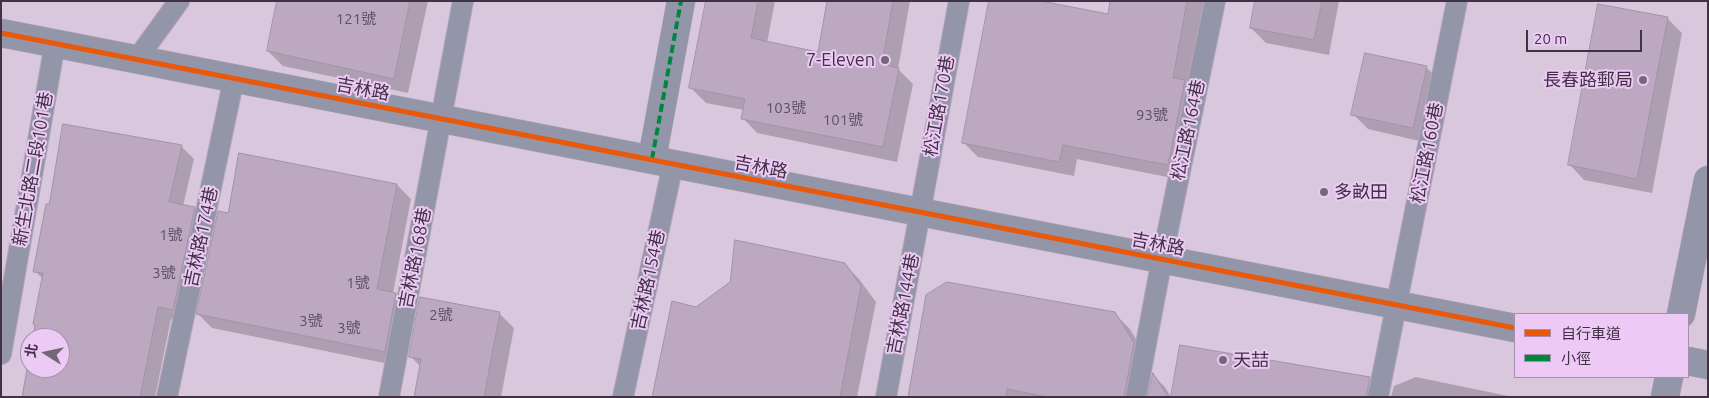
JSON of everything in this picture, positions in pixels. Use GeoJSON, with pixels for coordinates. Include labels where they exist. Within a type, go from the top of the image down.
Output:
{"type":"FeatureCollection","features":[{"type":"Feature","properties":{"kind":"street"},"geometry":{"type":"LineString","coordinates":[[662,162],[681,1]]}},
{"type":"Feature","properties":{"kind":"street","name":"吉林路"},"geometry":{"type":"LineString","coordinates":[[1,33],[1514,328]]}},
{"type":"Feature","properties":{"kind":"street"},"geometry":{"type":"LineString","coordinates":[[1681,313],[1708,180]]}},
{"type":"Feature","properties":{"kind":"street"},"geometry":{"type":"LineString","coordinates":[[1689,361],[1708,365]]}},
{"type":"Feature","properties":{"kind":"street"},"geometry":{"type":"LineString","coordinates":[[1665,397],[1669,378]]}},
{"type":"Feature","properties":{"kind":"lane"},"geometry":{"type":"LineString","coordinates":[[137,59],[180,1]]}},
{"type":"Feature","properties":{"kind":"lane","name":"吉林路168巷"},"geometry":{"type":"LineString","coordinates":[[389,397],[463,1]]}},
{"type":"Feature","properties":{"kind":"lane","name":"松江路170巷"},"geometry":{"type":"LineString","coordinates":[[920,212],[959,1]]}},
{"type":"Feature","properties":{"kind":"lane","name":"松江路164巷"},"geometry":{"type":"LineString","coordinates":[[1136,397],[1214,1]]}},
{"type":"Feature","properties":{"kind":"lane","name":"松江路160巷"},"geometry":{"type":"LineString","coordinates":[[1378,397],[1457,1]]}},
{"type":"Feature","properties":{"kind":"lane","name":"新生北路二段101巷"},"geometry":{"type":"LineString","coordinates":[[1,354],[55,43]]}},
{"type":"Feature","properties":{"kind":"lane","name":"吉林路174巷"},"geometry":{"type":"LineString","coordinates":[[167,397],[234,78]]}},
{"type":"Feature","properties":{"kind":"lane","name":"吉林路154巷"},"geometry":{"type":"LineString","coordinates":[[624,397],[662,162]]}},
{"type":"Feature","properties":{"kind":"lane","name":"吉林路144巷"},"geometry":{"type":"LineString","coordinates":[[886,397],[920,212]]}},
{"type":"Feature","properties":{"kind":"building"},"geometry":{"type":"Polygon","coordinates":[[[277,1],[410,1],[394,79],[267,51],[277,1]]]}},
{"type":"Feature","properties":{"kind":"building"},"geometry":{"type":"Polygon","coordinates":[[[706,1],[758,1],[751,38],[818,52],[827,1],[893,1],[882,64],[899,68],[883,147],[741,119],[745,99],[689,88],[706,1]]]}},
{"type":"Feature","properties":{"kind":"building"},"geometry":{"type":"Polygon","coordinates":[[[989,1],[1041,1],[1108,14],[1110,1],[1187,1],[1173,78],[1185,80],[1168,165],[1063,145],[1059,162],[962,143],[989,1]]]}},
{"type":"Feature","properties":{"kind":"building"},"geometry":{"type":"Polygon","coordinates":[[[1255,1],[1322,1],[1314,40],[1250,28],[1255,1]]]}},
{"type":"Feature","properties":{"kind":"building"},"geometry":{"type":"Polygon","coordinates":[[[1598,4],[1668,17],[1637,179],[1568,165],[1598,4]]]}},
{"type":"Feature","properties":{"kind":"building"},"geometry":{"type":"Polygon","coordinates":[[[1365,53],[1427,66],[1413,128],[1351,115],[1365,53]]]}},
{"type":"Feature","properties":{"kind":"building"},"geometry":{"type":"Polygon","coordinates":[[[63,124],[182,145],[169,202],[195,207],[173,310],[158,307],[140,397],[22,397],[25,378],[70,378],[70,328],[35,328],[35,325],[33,324],[43,273],[33,272],[46,204],[49,204],[63,124]]]}},
{"type":"Feature","properties":{"kind":"building"},"geometry":{"type":"Polygon","coordinates":[[[239,153],[397,184],[377,289],[396,293],[385,352],[196,314],[218,211],[228,213],[239,153]]]}},
{"type":"Feature","properties":{"kind":"building"},"geometry":{"type":"Polygon","coordinates":[[[735,240],[845,263],[861,286],[840,397],[652,397],[672,301],[696,307],[730,282],[735,240]]]}},
{"type":"Feature","properties":{"kind":"building"},"geometry":{"type":"Polygon","coordinates":[[[947,282],[1115,312],[1134,343],[1124,397],[1047,397],[1007,389],[1006,397],[908,397],[926,295],[947,282]]]}},
{"type":"Feature","properties":{"kind":"building"},"geometry":{"type":"Polygon","coordinates":[[[420,297],[500,312],[484,397],[414,397],[421,359],[409,357],[420,297]]]}},
{"type":"Feature","properties":{"kind":"building","name":"天喆"},"geometry":{"type":"Polygon","coordinates":[[[1180,345],[1370,377],[1366,397],[1171,397],[1180,345]]]}},
{"type":"Feature","properties":{"kind":"building"},"geometry":{"type":"Polygon","coordinates":[[[1153,373],[1168,397],[1148,397],[1153,373]]]}},
{"type":"Feature","properties":{"kind":"marked path"},"geometry":{"type":"LineString","coordinates":[[652,159],[681,1]]}},
{"type":"Feature","properties":{"kind":"cycle path"},"geometry":{"type":"LineString","coordinates":[[1,33],[1514,328]]}},
{"type":"Feature","properties":{"kind":"place","name":"7-Eleven"},"geometry":{"type":"Point","coordinates":[885,60]}},
{"type":"Feature","properties":{"kind":"place","name":"長春路郵局"},"geometry":{"type":"Point","coordinates":[1643,80]}},
{"type":"Feature","properties":{"kind":"place","name":"多畝田"},"geometry":{"type":"Point","coordinates":[1324,192]}},
{"type":"Feature","properties":{"kind":"place","name":"天喆"},"geometry":{"type":"Point","coordinates":[1223,360]}}]}
